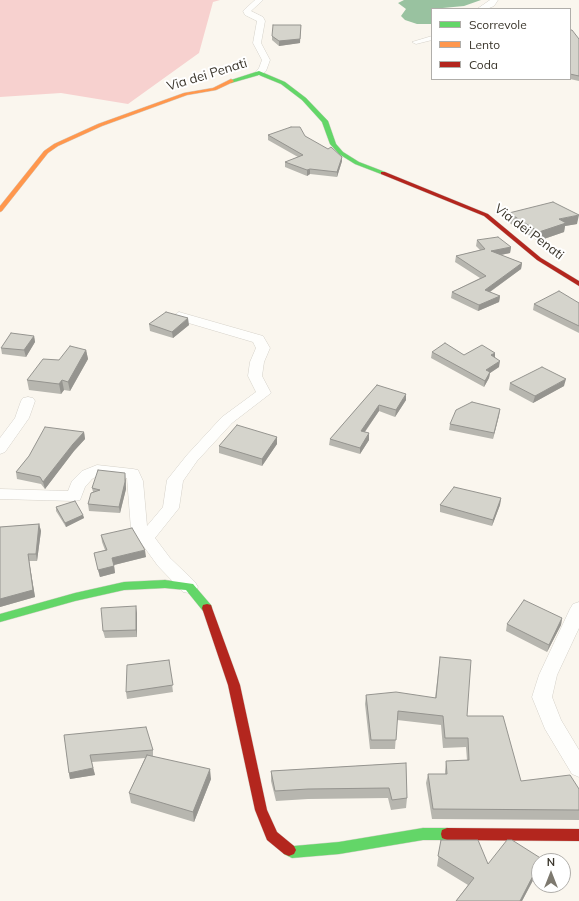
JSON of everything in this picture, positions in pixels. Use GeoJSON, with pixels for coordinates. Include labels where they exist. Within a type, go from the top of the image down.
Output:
{"type":"FeatureCollection","features":[{"type":"Feature","properties":{"kind":"street"},"geometry":{"type":"LineString","coordinates":[[259,0],[247,11],[261,21],[257,43],[266,60],[264,69],[259,73]]}},
{"type":"Feature","properties":{"kind":"street"},"geometry":{"type":"LineString","coordinates":[[483,8],[492,4],[494,0]]}},
{"type":"Feature","properties":{"kind":"street"},"geometry":{"type":"LineString","coordinates":[[416,42],[431,38]]}},
{"type":"Feature","properties":{"kind":"street","name":"Via dei Penati"},"geometry":{"type":"LineString","coordinates":[[0,210],[46,152],[56,145],[100,125],[186,94],[214,89],[236,79],[259,73],[283,83],[304,99],[325,121],[333,144],[341,153],[356,163],[486,215],[499,224],[539,259],[579,284]]}},
{"type":"Feature","properties":{"kind":"street"},"geometry":{"type":"LineString","coordinates":[[146,538],[171,508],[175,480],[192,458],[227,420],[264,393],[255,376],[257,362],[263,348],[258,339],[179,316]]}},
{"type":"Feature","properties":{"kind":"street"},"geometry":{"type":"LineString","coordinates":[[0,449],[22,418],[28,401]]}},
{"type":"Feature","properties":{"kind":"street"},"geometry":{"type":"LineString","coordinates":[[0,494],[74,496],[78,485],[87,475],[98,470],[133,474],[135,481],[139,528],[164,562],[189,587],[208,610],[234,685],[261,810],[272,836],[292,852],[339,848],[423,834],[579,835]]}},
{"type":"Feature","properties":{"kind":"street"},"geometry":{"type":"LineString","coordinates":[[0,618],[75,597],[124,586],[165,584],[189,587]]}},
{"type":"Feature","properties":{"kind":"street"},"geometry":{"type":"LineString","coordinates":[[579,609],[548,674],[542,696],[552,722],[579,768]]}},
{"type":"Feature","properties":{"kind":"shaded area"},"geometry":{"type":"Polygon","coordinates":[[[0,0],[220,0],[213,2],[199,53],[128,104],[61,93],[0,97],[0,0]]]}},
{"type":"Feature","properties":{"kind":"shaded area"},"geometry":{"type":"Polygon","coordinates":[[[404,0],[481,0],[464,6],[431,8],[431,24],[417,24],[405,20],[401,16],[406,9],[398,3],[404,0]]]}},
{"type":"Feature","properties":{"kind":"building"},"geometry":{"type":"Polygon","coordinates":[[[273,25],[301,25],[300,39],[279,41],[272,36],[273,25]]]}},
{"type":"Feature","properties":{"kind":"building"},"geometry":{"type":"Polygon","coordinates":[[[571,30],[579,39],[579,76],[571,74],[571,30]]]}},
{"type":"Feature","properties":{"kind":"building"},"geometry":{"type":"Polygon","coordinates":[[[291,127],[300,127],[305,136],[328,149],[331,147],[342,157],[337,172],[307,170],[285,162],[303,155],[268,135],[291,127]]]}},
{"type":"Feature","properties":{"kind":"building"},"geometry":{"type":"Polygon","coordinates":[[[553,202],[579,215],[559,219],[566,223],[539,232],[509,213],[553,202]]]}},
{"type":"Feature","properties":{"kind":"building"},"geometry":{"type":"Polygon","coordinates":[[[498,237],[511,247],[491,251],[522,263],[485,290],[500,296],[479,305],[452,292],[486,276],[456,256],[485,249],[477,240],[498,237]]]}},
{"type":"Feature","properties":{"kind":"building"},"geometry":{"type":"Polygon","coordinates":[[[559,291],[579,303],[579,326],[534,304],[559,291]]]}},
{"type":"Feature","properties":{"kind":"building"},"geometry":{"type":"Polygon","coordinates":[[[166,312],[188,318],[172,332],[149,324],[166,312]]]}},
{"type":"Feature","properties":{"kind":"building"},"geometry":{"type":"Polygon","coordinates":[[[11,333],[34,336],[24,350],[1,348],[11,333]]]}},
{"type":"Feature","properties":{"kind":"building"},"geometry":{"type":"Polygon","coordinates":[[[445,343],[464,355],[482,345],[495,353],[491,355],[500,361],[486,370],[490,372],[485,381],[432,352],[445,343]]]}},
{"type":"Feature","properties":{"kind":"building"},"geometry":{"type":"Polygon","coordinates":[[[70,346],[86,350],[68,382],[62,380],[59,384],[27,380],[43,359],[59,360],[70,346]]]}},
{"type":"Feature","properties":{"kind":"building"},"geometry":{"type":"Polygon","coordinates":[[[542,367],[566,379],[535,396],[510,383],[542,367]]]}},
{"type":"Feature","properties":{"kind":"building"},"geometry":{"type":"Polygon","coordinates":[[[377,385],[406,394],[396,410],[379,405],[361,431],[369,433],[360,448],[330,439],[377,385]]]}},
{"type":"Feature","properties":{"kind":"building"},"geometry":{"type":"Polygon","coordinates":[[[472,402],[500,409],[494,433],[450,424],[456,410],[472,402]]]}},
{"type":"Feature","properties":{"kind":"building"},"geometry":{"type":"Polygon","coordinates":[[[237,425],[277,437],[262,459],[219,446],[237,425]]]}},
{"type":"Feature","properties":{"kind":"building"},"geometry":{"type":"Polygon","coordinates":[[[45,427],[84,432],[43,482],[40,477],[16,472],[29,456],[45,427]]]}},
{"type":"Feature","properties":{"kind":"building"},"geometry":{"type":"Polygon","coordinates":[[[98,470],[125,473],[125,482],[119,507],[88,504],[91,493],[100,490],[92,488],[98,470]]]}},
{"type":"Feature","properties":{"kind":"building"},"geometry":{"type":"Polygon","coordinates":[[[454,487],[501,498],[493,520],[440,505],[454,487]]]}},
{"type":"Feature","properties":{"kind":"building"},"geometry":{"type":"Polygon","coordinates":[[[75,501],[83,515],[65,523],[56,507],[75,501]]]}},
{"type":"Feature","properties":{"kind":"building"},"geometry":{"type":"Polygon","coordinates":[[[39,524],[36,554],[28,554],[33,590],[0,599],[0,527],[39,524]]]}},
{"type":"Feature","properties":{"kind":"building"},"geometry":{"type":"Polygon","coordinates":[[[132,528],[145,550],[112,558],[114,566],[98,570],[94,553],[107,550],[101,535],[132,528]]]}},
{"type":"Feature","properties":{"kind":"building"},"geometry":{"type":"Polygon","coordinates":[[[524,600],[562,618],[549,645],[507,624],[524,600]]]}},
{"type":"Feature","properties":{"kind":"building"},"geometry":{"type":"Polygon","coordinates":[[[136,606],[136,630],[103,631],[101,608],[136,606]]]}},
{"type":"Feature","properties":{"kind":"building"},"geometry":{"type":"Polygon","coordinates":[[[440,657],[471,660],[467,716],[503,716],[521,781],[570,775],[579,789],[579,810],[433,809],[428,774],[447,774],[446,761],[469,760],[468,738],[445,738],[443,716],[398,711],[396,740],[371,740],[366,695],[396,692],[436,698],[440,657]]]}},
{"type":"Feature","properties":{"kind":"building"},"geometry":{"type":"Polygon","coordinates":[[[169,660],[173,685],[126,692],[127,665],[169,660]]]}},
{"type":"Feature","properties":{"kind":"building"},"geometry":{"type":"Polygon","coordinates":[[[146,727],[153,750],[90,755],[93,768],[69,773],[64,735],[146,727]]]}},
{"type":"Feature","properties":{"kind":"building"},"geometry":{"type":"Polygon","coordinates":[[[147,755],[210,769],[193,812],[129,793],[147,755]]]}},
{"type":"Feature","properties":{"kind":"building"},"geometry":{"type":"Polygon","coordinates":[[[406,763],[407,798],[392,800],[389,788],[275,791],[271,771],[406,763]]]}},
{"type":"Feature","properties":{"kind":"building"},"geometry":{"type":"Polygon","coordinates":[[[441,840],[478,840],[488,864],[507,840],[512,840],[533,853],[531,853],[531,880],[520,901],[456,901],[474,878],[438,856],[441,840]]]}},
{"type":"Feature","properties":{"kind":"traffic: fast"},"geometry":{"type":"LineString","coordinates":[[231,81],[259,73],[283,83],[304,99],[325,121],[333,144],[341,153],[357,163],[383,173]]}},
{"type":"Feature","properties":{"kind":"traffic: fast"},"geometry":{"type":"LineString","coordinates":[[0,618],[75,597],[124,586],[165,584],[189,587],[207,608]]}},
{"type":"Feature","properties":{"kind":"traffic: fast"},"geometry":{"type":"LineString","coordinates":[[289,850],[292,852],[339,848],[423,834],[447,834]]}},
{"type":"Feature","properties":{"kind":"traffic: slow"},"geometry":{"type":"LineString","coordinates":[[0,210],[46,152],[56,145],[100,125],[186,94],[214,89],[231,81]]}},
{"type":"Feature","properties":{"kind":"traffic: jam"},"geometry":{"type":"LineString","coordinates":[[383,173],[486,215],[539,259],[579,284]]}},
{"type":"Feature","properties":{"kind":"traffic: jam"},"geometry":{"type":"LineString","coordinates":[[207,608],[234,685],[261,810],[272,836],[289,850]]}},
{"type":"Feature","properties":{"kind":"traffic: jam"},"geometry":{"type":"LineString","coordinates":[[447,834],[579,835]]}}]}
